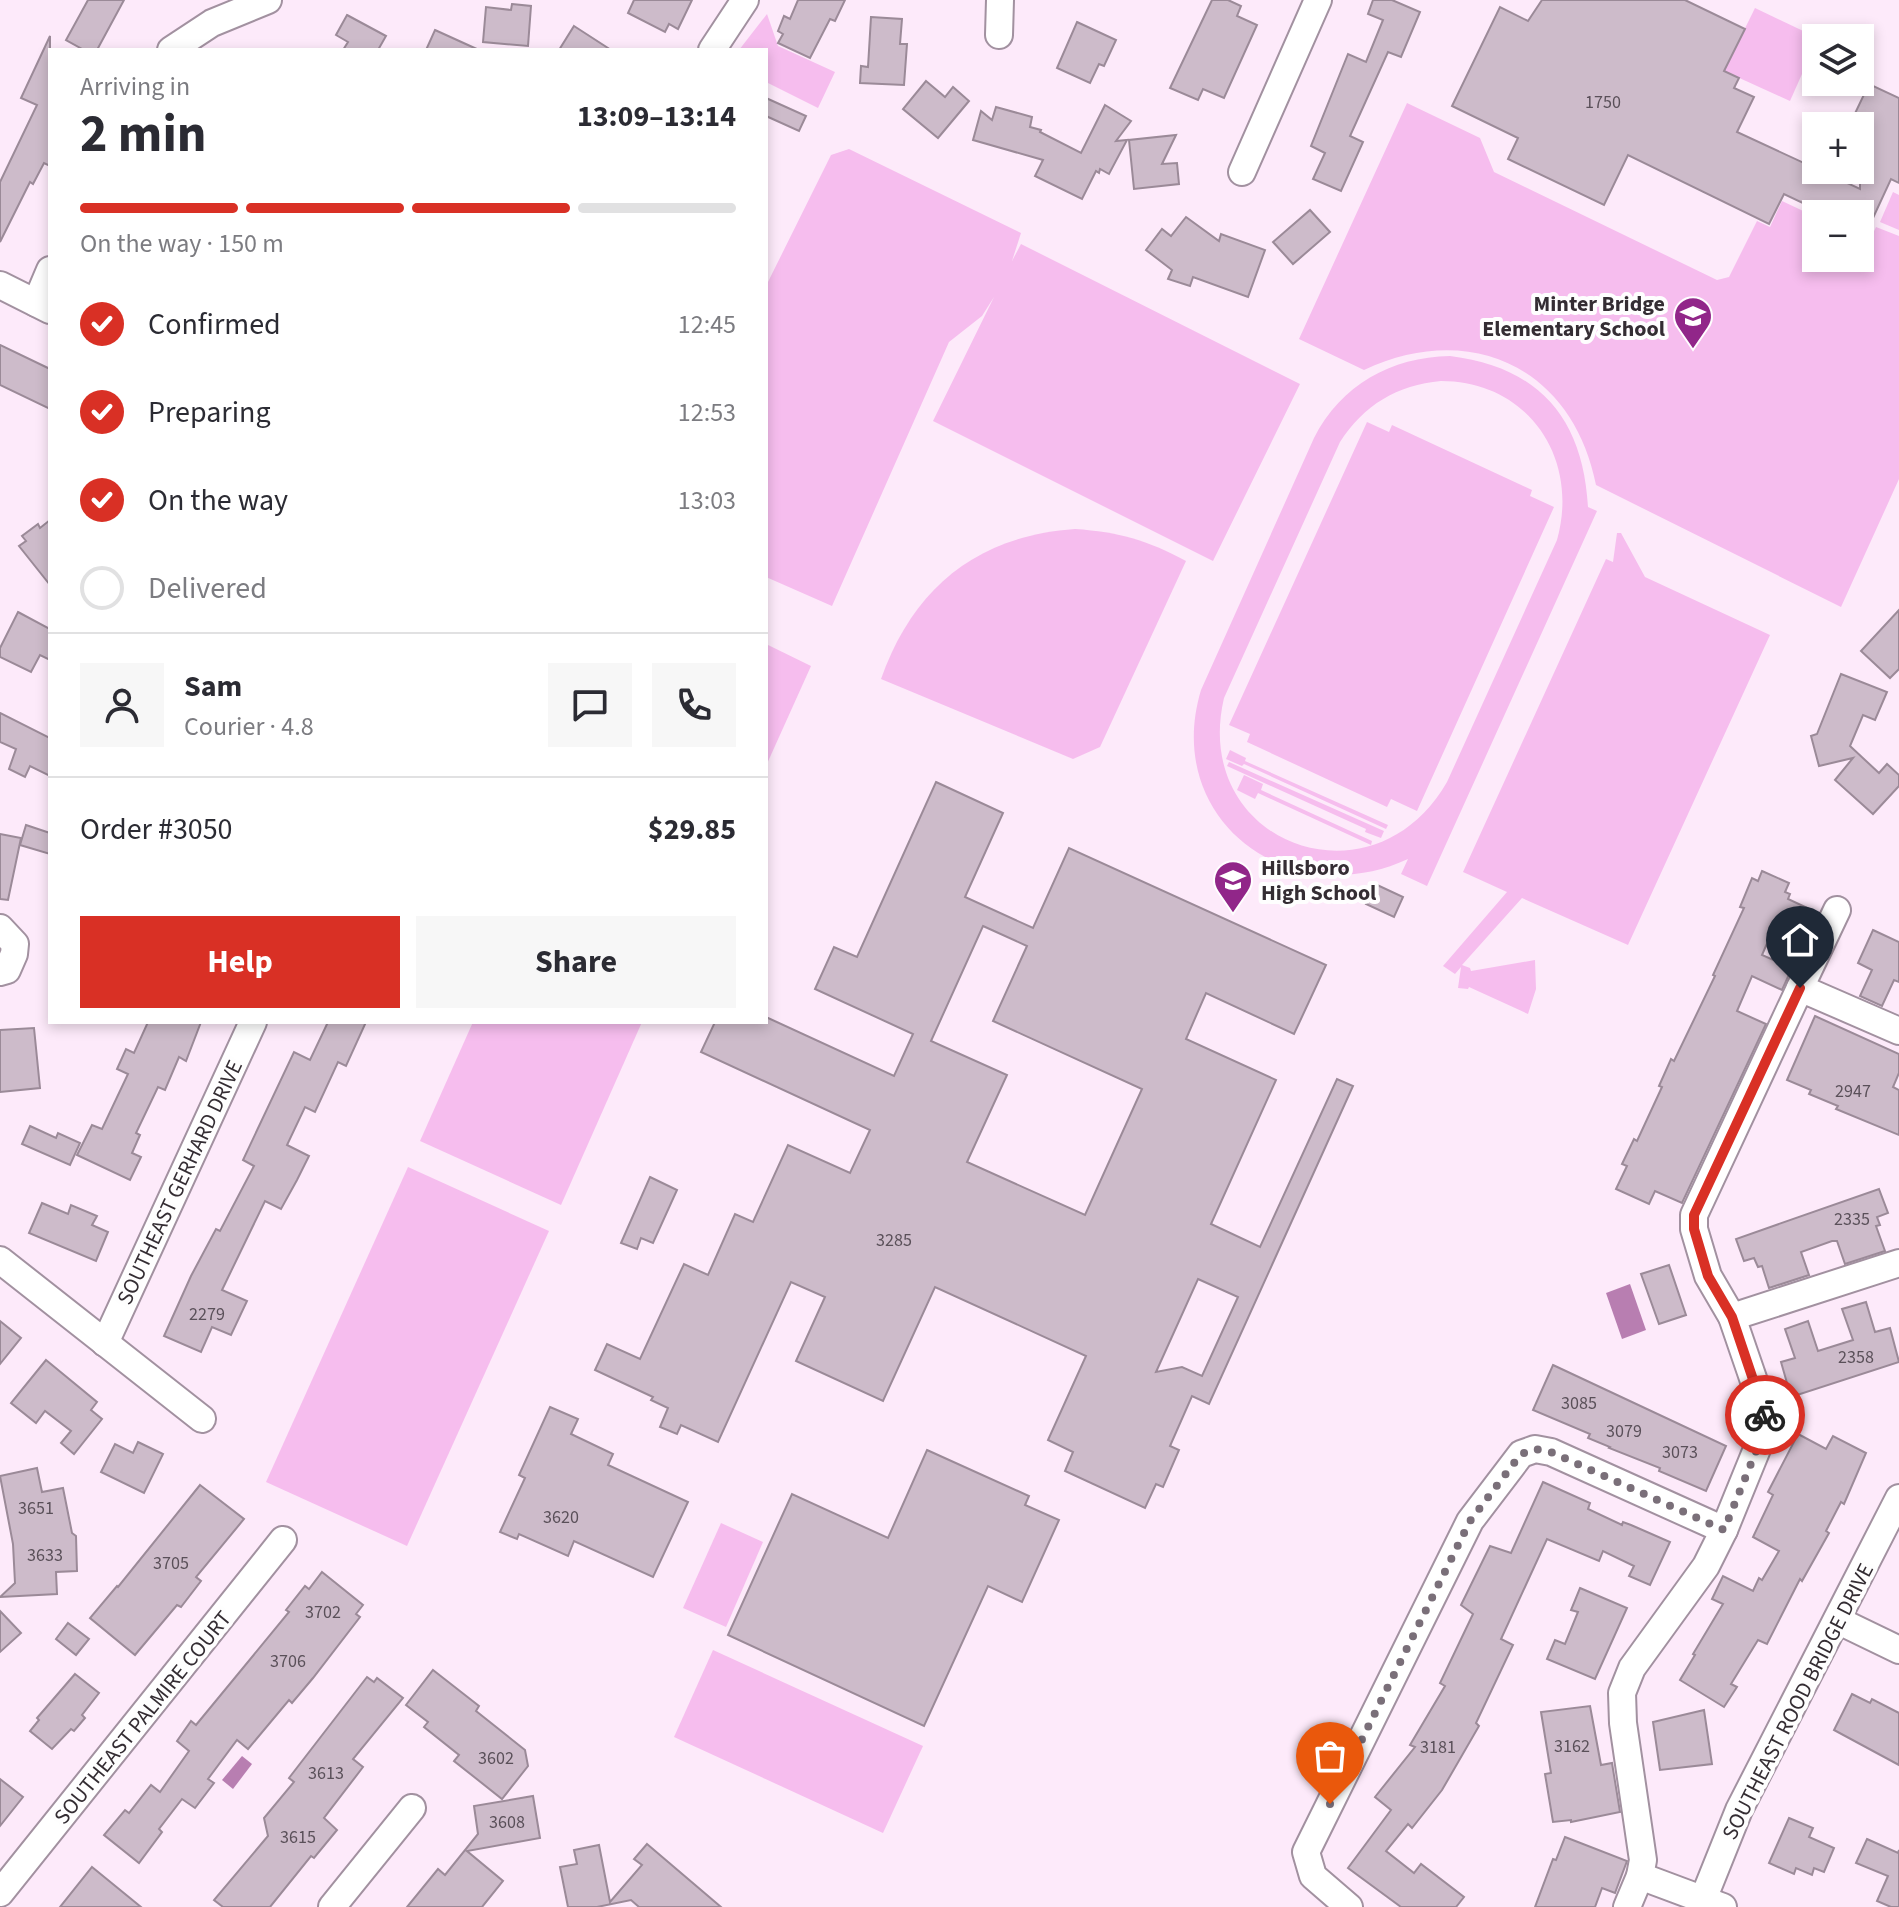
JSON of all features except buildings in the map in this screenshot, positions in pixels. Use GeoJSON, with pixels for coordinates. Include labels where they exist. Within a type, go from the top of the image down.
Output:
{"type":"FeatureCollection","features":[{"type":"Feature","properties":{"kind":"street"},"geometry":{"type":"LineString","coordinates":[[174,48],[212,23],[268,0]]}},
{"type":"Feature","properties":{"kind":"street"},"geometry":{"type":"LineString","coordinates":[[713,48],[745,0]]}},
{"type":"Feature","properties":{"kind":"street"},"geometry":{"type":"LineString","coordinates":[[999,35],[1000,0]]}},
{"type":"Feature","properties":{"kind":"street"},"geometry":{"type":"LineString","coordinates":[[1242,172],[1318,0]]}},
{"type":"Feature","properties":{"kind":"street"},"geometry":{"type":"LineString","coordinates":[[0,285],[43,306],[48,280]]}},
{"type":"Feature","properties":{"kind":"street"},"geometry":{"type":"LineString","coordinates":[[1627,1907],[1643,1860],[1623,1723],[1622,1693],[1632,1668],[1706,1566],[1768,1422],[1732,1317],[1708,1276],[1694,1229],[1694,1215],[1837,910]]}},
{"type":"Feature","properties":{"kind":"street"},"geometry":{"type":"LineString","coordinates":[[0,928],[15,944],[7,970],[0,972]]}},
{"type":"Feature","properties":{"kind":"street"},"geometry":{"type":"LineString","coordinates":[[1800,988],[1899,1031]]}},
{"type":"Feature","properties":{"kind":"street","name":"SOUTHEAST GERHARD DRIVE"},"geometry":{"type":"LineString","coordinates":[[105,1343],[252,1024]]}},
{"type":"Feature","properties":{"kind":"street"},"geometry":{"type":"LineString","coordinates":[[0,1260],[202,1419]]}},
{"type":"Feature","properties":{"kind":"street"},"geometry":{"type":"LineString","coordinates":[[1732,1317],[1899,1263]]}},
{"type":"Feature","properties":{"kind":"street"},"geometry":{"type":"LineString","coordinates":[[1349,1907],[1313,1876],[1306,1852],[1470,1521],[1521,1454],[1535,1449],[1551,1452],[1724,1530]]}},
{"type":"Feature","properties":{"kind":"street","name":"SOUTHEAST ROOD BRIDGE DRIVE"},"geometry":{"type":"LineString","coordinates":[[1708,1905],[1739,1810],[1899,1498]]}},
{"type":"Feature","properties":{"kind":"street","name":"SOUTHEAST PALMIRE COURT"},"geometry":{"type":"LineString","coordinates":[[0,1893],[283,1540]]}},
{"type":"Feature","properties":{"kind":"street"},"geometry":{"type":"LineString","coordinates":[[1837,1620],[1899,1650]]}},
{"type":"Feature","properties":{"kind":"street"},"geometry":{"type":"LineString","coordinates":[[332,1907],[412,1808]]}},
{"type":"Feature","properties":{"kind":"street"},"geometry":{"type":"LineString","coordinates":[[1640,1876],[1708,1905]]}},
{"type":"Feature","properties":{"kind":"shaded area"},"geometry":{"type":"Polygon","coordinates":[[[1755,8],[1802,30],[1802,74],[1790,101],[1724,71],[1755,8]]]}},
{"type":"Feature","properties":{"kind":"shaded area"},"geometry":{"type":"Polygon","coordinates":[[[767,14],[778,46],[835,72],[818,108],[768,83],[768,48],[741,48],[767,14]]]}},
{"type":"Feature","properties":{"kind":"shaded area"},"geometry":{"type":"Polygon","coordinates":[[[1407,103],[1480,138],[1494,172],[1717,280],[1729,277],[1757,221],[1770,227],[1782,201],[1802,210],[1802,272],[1874,272],[1876,227],[1899,236],[1899,479],[1841,607],[1596,485],[1584,444],[1565,411],[1541,384],[1512,365],[1478,354],[1442,350],[1404,356],[1364,370],[1299,339],[1407,103]]]}},
{"type":"Feature","properties":{"kind":"shaded area"},"geometry":{"type":"Polygon","coordinates":[[[849,149],[1021,233],[1012,261],[1021,244],[1300,384],[1213,561],[933,421],[994,297],[982,316],[949,342],[832,606],[768,578],[768,282],[831,155],[849,149]]]}},
{"type":"Feature","properties":{"kind":"shaded area"},"geometry":{"type":"Polygon","coordinates":[[[1893,192],[1899,195],[1899,230],[1880,222],[1893,192]]]}},
{"type":"Feature","properties":{"kind":"shaded area"},"geometry":{"type":"Polygon","coordinates":[[[1450,356],[1481,362],[1531,385],[1550,402],[1566,423],[1577,447],[1588,507],[1597,511],[1427,886],[1401,874],[1408,859],[1363,873],[1320,874],[1280,864],[1245,844],[1218,815],[1200,779],[1194,737],[1201,690],[1325,419],[1353,389],[1370,378],[1388,368],[1450,356]],[[1441,381],[1396,392],[1371,407],[1349,429],[1340,442],[1224,698],[1221,749],[1234,791],[1260,823],[1295,843],[1335,851],[1376,844],[1414,822],[1447,782],[1557,540],[1562,510],[1561,481],[1553,454],[1540,430],[1522,410],[1499,394],[1472,384],[1441,381]]]}},
{"type":"Feature","properties":{"kind":"shaded area"},"geometry":{"type":"Polygon","coordinates":[[[1367,422],[1389,432],[1392,425],[1532,490],[1530,496],[1554,507],[1417,811],[1391,799],[1387,807],[1247,742],[1250,734],[1229,725],[1367,422]]]}},
{"type":"Feature","properties":{"kind":"shaded area"},"geometry":{"type":"Polygon","coordinates":[[[1075,529],[1132,538],[1186,561],[1100,747],[1073,759],[881,679],[911,618],[953,572],[1008,543],[1075,529]]]}},
{"type":"Feature","properties":{"kind":"shaded area"},"geometry":{"type":"Polygon","coordinates":[[[1617,533],[1621,533],[1645,577],[1770,635],[1628,945],[1522,898],[1462,965],[1471,971],[1535,960],[1536,989],[1528,1014],[1469,987],[1458,988],[1461,967],[1455,974],[1443,966],[1507,892],[1463,872],[1606,559],[1613,562],[1617,533]]]}},
{"type":"Feature","properties":{"kind":"shaded area"},"geometry":{"type":"Polygon","coordinates":[[[768,645],[811,666],[768,762],[768,645]]]}},
{"type":"Feature","properties":{"kind":"shaded area"},"geometry":{"type":"Polygon","coordinates":[[[1230,750],[1246,758],[1245,761],[1388,825],[1386,829],[1244,764],[1242,766],[1226,759],[1230,750]]]}},
{"type":"Feature","properties":{"kind":"shaded area"},"geometry":{"type":"Polygon","coordinates":[[[1229,762],[1384,831],[1381,838],[1227,766],[1229,762]]]}},
{"type":"Feature","properties":{"kind":"shaded area"},"geometry":{"type":"Polygon","coordinates":[[[1244,775],[1263,784],[1261,790],[1372,841],[1371,845],[1258,793],[1255,799],[1237,790],[1244,775]]]}},
{"type":"Feature","properties":{"kind":"shaded area"},"geometry":{"type":"Polygon","coordinates":[[[472,1024],[641,1024],[561,1205],[420,1141],[472,1024]]]}},
{"type":"Feature","properties":{"kind":"shaded area"},"geometry":{"type":"Polygon","coordinates":[[[408,1167],[549,1231],[407,1546],[266,1482],[408,1167]]]}},
{"type":"Feature","properties":{"kind":"shaded area"},"geometry":{"type":"Polygon","coordinates":[[[1630,1284],[1646,1330],[1622,1339],[1606,1293],[1630,1284]]]}},
{"type":"Feature","properties":{"kind":"shaded area"},"geometry":{"type":"Polygon","coordinates":[[[721,1523],[763,1542],[726,1627],[683,1608],[721,1523]]]}},
{"type":"Feature","properties":{"kind":"shaded area"},"geometry":{"type":"Polygon","coordinates":[[[713,1650],[923,1746],[883,1833],[674,1737],[713,1650]]]}},
{"type":"Feature","properties":{"kind":"shaded area"},"geometry":{"type":"Polygon","coordinates":[[[242,1756],[252,1764],[233,1789],[222,1780],[242,1756]]]}},
{"type":"Feature","properties":{"kind":"way so far"},"geometry":{"type":"LineString","coordinates":[[1330,1804],[1470,1521],[1521,1454],[1535,1449],[1551,1452],[1724,1530],[1768,1422],[1765,1415]]}},
{"type":"Feature","properties":{"kind":"place","name":"Minter Bridge Elementary School"},"geometry":{"type":"Point","coordinates":[1693,350]}},
{"type":"Feature","properties":{"kind":"place","name":"Hillsboro High School"},"geometry":{"type":"Point","coordinates":[1233,914]}},
{"type":"Feature","properties":{"kind":"route"},"geometry":{"type":"LineString","coordinates":[[1765,1415],[1732,1317],[1708,1276],[1694,1229],[1694,1215],[1800,988]]}}]}
